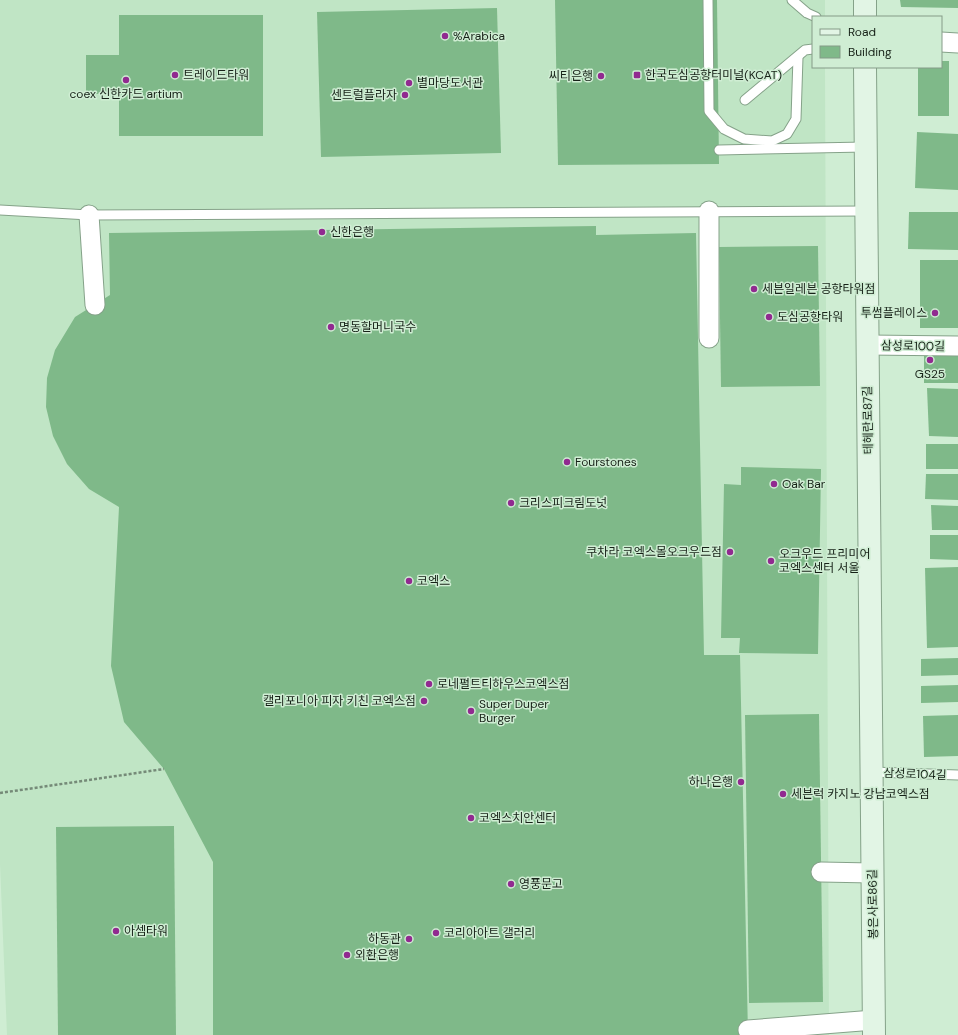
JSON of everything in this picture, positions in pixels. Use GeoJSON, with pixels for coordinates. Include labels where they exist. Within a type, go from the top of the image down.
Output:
{"type":"FeatureCollection","features":[{"type":"Feature","properties":{"kind":"street"},"geometry":{"type":"LineString","coordinates":[[865,0],[865,16]]}},
{"type":"Feature","properties":{"kind":"street"},"geometry":{"type":"LineString","coordinates":[[942,42],[958,43]]}},
{"type":"Feature","properties":{"kind":"street","name":"테헤란로87길"},"geometry":{"type":"LineString","coordinates":[[865,68],[864,147],[868,345],[872,772]]}},
{"type":"Feature","properties":{"kind":"street"},"geometry":{"type":"LineString","coordinates":[[709,212],[709,338]]}},
{"type":"Feature","properties":{"kind":"street"},"geometry":{"type":"LineString","coordinates":[[89,215],[95,304]]}},
{"type":"Feature","properties":{"kind":"street","name":"삼성로100길"},"geometry":{"type":"LineString","coordinates":[[868,345],[958,346]]}},
{"type":"Feature","properties":{"kind":"street","name":"봉은사로86길"},"geometry":{"type":"LineString","coordinates":[[872,772],[874,1028]]}},
{"type":"Feature","properties":{"kind":"street"},"geometry":{"type":"LineString","coordinates":[[821,872],[872,873]]}},
{"type":"Feature","properties":{"kind":"street"},"geometry":{"type":"LineString","coordinates":[[748,1030],[874,1028]]}},
{"type":"Feature","properties":{"kind":"lane"},"geometry":{"type":"LineString","coordinates":[[708,0],[709,110],[724,129],[744,139],[772,141],[787,134],[796,119],[798,57]]}},
{"type":"Feature","properties":{"kind":"lane"},"geometry":{"type":"LineString","coordinates":[[796,2],[807,13],[814,16]]}},
{"type":"Feature","properties":{"kind":"lane"},"geometry":{"type":"LineString","coordinates":[[744,100],[805,50],[812,48]]}},
{"type":"Feature","properties":{"kind":"lane"},"geometry":{"type":"LineString","coordinates":[[719,150],[864,147]]}},
{"type":"Feature","properties":{"kind":"lane"},"geometry":{"type":"LineString","coordinates":[[0,210],[89,215],[866,211]]}},
{"type":"Feature","properties":{"kind":"lane","name":"삼성로104길"},"geometry":{"type":"LineString","coordinates":[[872,772],[958,775]]}},
{"type":"Feature","properties":{"kind":"path"},"geometry":{"type":"LineString","coordinates":[[0,794],[164,769]]}},
{"type":"Feature","properties":{"kind":"shaded area"},"geometry":{"type":"Polygon","coordinates":[[[0,0],[825,0],[825,16],[812,16],[812,68],[825,68],[829,1035],[7,1035],[0,864],[0,0]]]}},
{"type":"Feature","properties":{"kind":"building","name":"한국도심공항터미널(KCAT)"},"geometry":{"type":"Polygon","coordinates":[[[555,0],[717,0],[719,164],[558,165],[555,0]]]}},
{"type":"Feature","properties":{"kind":"building"},"geometry":{"type":"Polygon","coordinates":[[[900,0],[958,0],[958,8],[901,7],[900,0]]]}},
{"type":"Feature","properties":{"kind":"building","name":"별마당도서관"},"geometry":{"type":"Polygon","coordinates":[[[497,8],[501,153],[321,157],[317,12],[497,8]]]}},
{"type":"Feature","properties":{"kind":"building","name":"트레이드타워"},"geometry":{"type":"Polygon","coordinates":[[[119,15],[263,15],[263,136],[119,136],[119,94],[86,94],[86,55],[119,55],[119,15]]]}},
{"type":"Feature","properties":{"kind":"building"},"geometry":{"type":"Polygon","coordinates":[[[942,61],[949,61],[949,116],[918,116],[918,68],[942,68],[942,61]]]}},
{"type":"Feature","properties":{"kind":"building"},"geometry":{"type":"Polygon","coordinates":[[[917,132],[958,134],[958,190],[915,188],[917,132]]]}},
{"type":"Feature","properties":{"kind":"building"},"geometry":{"type":"Polygon","coordinates":[[[909,212],[958,212],[958,250],[908,249],[909,212]]]}},
{"type":"Feature","properties":{"kind":"building","name":"코엑스"},"geometry":{"type":"Polygon","coordinates":[[[596,226],[596,235],[696,233],[704,655],[740,655],[748,1035],[213,1035],[213,862],[164,769],[124,722],[111,666],[119,507],[89,489],[67,464],[53,436],[46,407],[47,378],[55,350],[75,317],[110,295],[109,233],[596,226]]]}},
{"type":"Feature","properties":{"kind":"building","name":"도심공항타워"},"geometry":{"type":"Polygon","coordinates":[[[818,246],[820,386],[721,387],[719,247],[818,246]]]}},
{"type":"Feature","properties":{"kind":"building"},"geometry":{"type":"Polygon","coordinates":[[[920,260],[958,260],[958,328],[920,328],[920,260]]]}},
{"type":"Feature","properties":{"kind":"building"},"geometry":{"type":"Polygon","coordinates":[[[924,353],[958,353],[958,383],[924,383],[924,353]]]}},
{"type":"Feature","properties":{"kind":"building"},"geometry":{"type":"Polygon","coordinates":[[[927,388],[958,389],[958,437],[929,436],[927,388]]]}},
{"type":"Feature","properties":{"kind":"building"},"geometry":{"type":"Polygon","coordinates":[[[926,444],[958,444],[958,469],[926,469],[926,444]]]}},
{"type":"Feature","properties":{"kind":"building","name":"오크우드 프리미어 코엑스센터 서울"},"geometry":{"type":"Polygon","coordinates":[[[741,467],[821,469],[818,654],[739,653],[740,638],[721,638],[724,484],[741,485],[741,467]]]}},
{"type":"Feature","properties":{"kind":"building"},"geometry":{"type":"Polygon","coordinates":[[[926,474],[958,474],[958,500],[925,499],[926,474]]]}},
{"type":"Feature","properties":{"kind":"building"},"geometry":{"type":"Polygon","coordinates":[[[931,505],[958,506],[958,530],[932,530],[931,505]]]}},
{"type":"Feature","properties":{"kind":"building"},"geometry":{"type":"Polygon","coordinates":[[[930,535],[958,535],[958,560],[930,559],[930,535]]]}},
{"type":"Feature","properties":{"kind":"building"},"geometry":{"type":"Polygon","coordinates":[[[958,567],[958,647],[927,648],[925,568],[958,567]]]}},
{"type":"Feature","properties":{"kind":"building"},"geometry":{"type":"Polygon","coordinates":[[[958,658],[958,675],[921,676],[921,659],[958,658]]]}},
{"type":"Feature","properties":{"kind":"building"},"geometry":{"type":"Polygon","coordinates":[[[958,685],[958,702],[921,703],[921,686],[958,685]]]}},
{"type":"Feature","properties":{"kind":"building","name":"세븐럭 카지노 강남코엑스점"},"geometry":{"type":"Polygon","coordinates":[[[819,714],[823,1002],[749,1003],[745,715],[819,714]]]}},
{"type":"Feature","properties":{"kind":"building"},"geometry":{"type":"Polygon","coordinates":[[[958,715],[958,756],[924,757],[923,716],[958,715]]]}},
{"type":"Feature","properties":{"kind":"building","name":"아셈타워"},"geometry":{"type":"Polygon","coordinates":[[[174,826],[176,1035],[58,1035],[56,827],[174,826]]]}},
{"type":"Feature","properties":{"kind":"place","name":"%Arabica"},"geometry":{"type":"Point","coordinates":[445,36]}},
{"type":"Feature","properties":{"kind":"place","name":"트레이드타워"},"geometry":{"type":"Point","coordinates":[175,75]}},
{"type":"Feature","properties":{"kind":"place","name":"한국도심공항터미널(KCAT)"},"geometry":{"type":"Point","coordinates":[637,75]}},
{"type":"Feature","properties":{"kind":"place","name":"씨티은행"},"geometry":{"type":"Point","coordinates":[601,76]}},
{"type":"Feature","properties":{"kind":"place","name":"coex 신한카드 artium"},"geometry":{"type":"Point","coordinates":[126,80]}},
{"type":"Feature","properties":{"kind":"place","name":"별마당도서관"},"geometry":{"type":"Point","coordinates":[409,83]}},
{"type":"Feature","properties":{"kind":"place","name":"센트럴플라자"},"geometry":{"type":"Point","coordinates":[405,95]}},
{"type":"Feature","properties":{"kind":"place","name":"신한은행"},"geometry":{"type":"Point","coordinates":[322,232]}},
{"type":"Feature","properties":{"kind":"place","name":"세븐일레븐 공항타워점"},"geometry":{"type":"Point","coordinates":[754,289]}},
{"type":"Feature","properties":{"kind":"place","name":"투썸플레이스"},"geometry":{"type":"Point","coordinates":[935,313]}},
{"type":"Feature","properties":{"kind":"place","name":"도심공항타워"},"geometry":{"type":"Point","coordinates":[769,317]}},
{"type":"Feature","properties":{"kind":"place","name":"명동할머니국수"},"geometry":{"type":"Point","coordinates":[331,327]}},
{"type":"Feature","properties":{"kind":"place","name":"GS25"},"geometry":{"type":"Point","coordinates":[930,360]}},
{"type":"Feature","properties":{"kind":"place","name":"Fourstones"},"geometry":{"type":"Point","coordinates":[567,462]}},
{"type":"Feature","properties":{"kind":"place","name":"Oak Bar"},"geometry":{"type":"Point","coordinates":[774,484]}},
{"type":"Feature","properties":{"kind":"place","name":"크리스피크림도넛"},"geometry":{"type":"Point","coordinates":[511,503]}},
{"type":"Feature","properties":{"kind":"place","name":"쿠차라 코엑스몰오크우드점"},"geometry":{"type":"Point","coordinates":[730,552]}},
{"type":"Feature","properties":{"kind":"place","name":"오크우드 프리미어 코엑스센터 서울"},"geometry":{"type":"Point","coordinates":[771,561]}},
{"type":"Feature","properties":{"kind":"place","name":"코엑스"},"geometry":{"type":"Point","coordinates":[409,581]}},
{"type":"Feature","properties":{"kind":"place","name":"로네펄트티하우스코엑스점"},"geometry":{"type":"Point","coordinates":[429,684]}},
{"type":"Feature","properties":{"kind":"place","name":"캘리포니아 피자 키친 코엑스점"},"geometry":{"type":"Point","coordinates":[424,701]}},
{"type":"Feature","properties":{"kind":"place","name":"Super Duper Burger"},"geometry":{"type":"Point","coordinates":[471,711]}},
{"type":"Feature","properties":{"kind":"place","name":"하나은행"},"geometry":{"type":"Point","coordinates":[741,782]}},
{"type":"Feature","properties":{"kind":"place","name":"세븐럭 카지노 강남코엑스점"},"geometry":{"type":"Point","coordinates":[783,794]}},
{"type":"Feature","properties":{"kind":"place","name":"코엑스치안센터"},"geometry":{"type":"Point","coordinates":[471,818]}},
{"type":"Feature","properties":{"kind":"place","name":"영풍문고"},"geometry":{"type":"Point","coordinates":[511,884]}},
{"type":"Feature","properties":{"kind":"place","name":"아셈타워"},"geometry":{"type":"Point","coordinates":[116,931]}},
{"type":"Feature","properties":{"kind":"place","name":"코리아아트 갤러리"},"geometry":{"type":"Point","coordinates":[436,933]}},
{"type":"Feature","properties":{"kind":"place","name":"하동관"},"geometry":{"type":"Point","coordinates":[409,939]}},
{"type":"Feature","properties":{"kind":"place","name":"외환은행"},"geometry":{"type":"Point","coordinates":[347,955]}}]}
